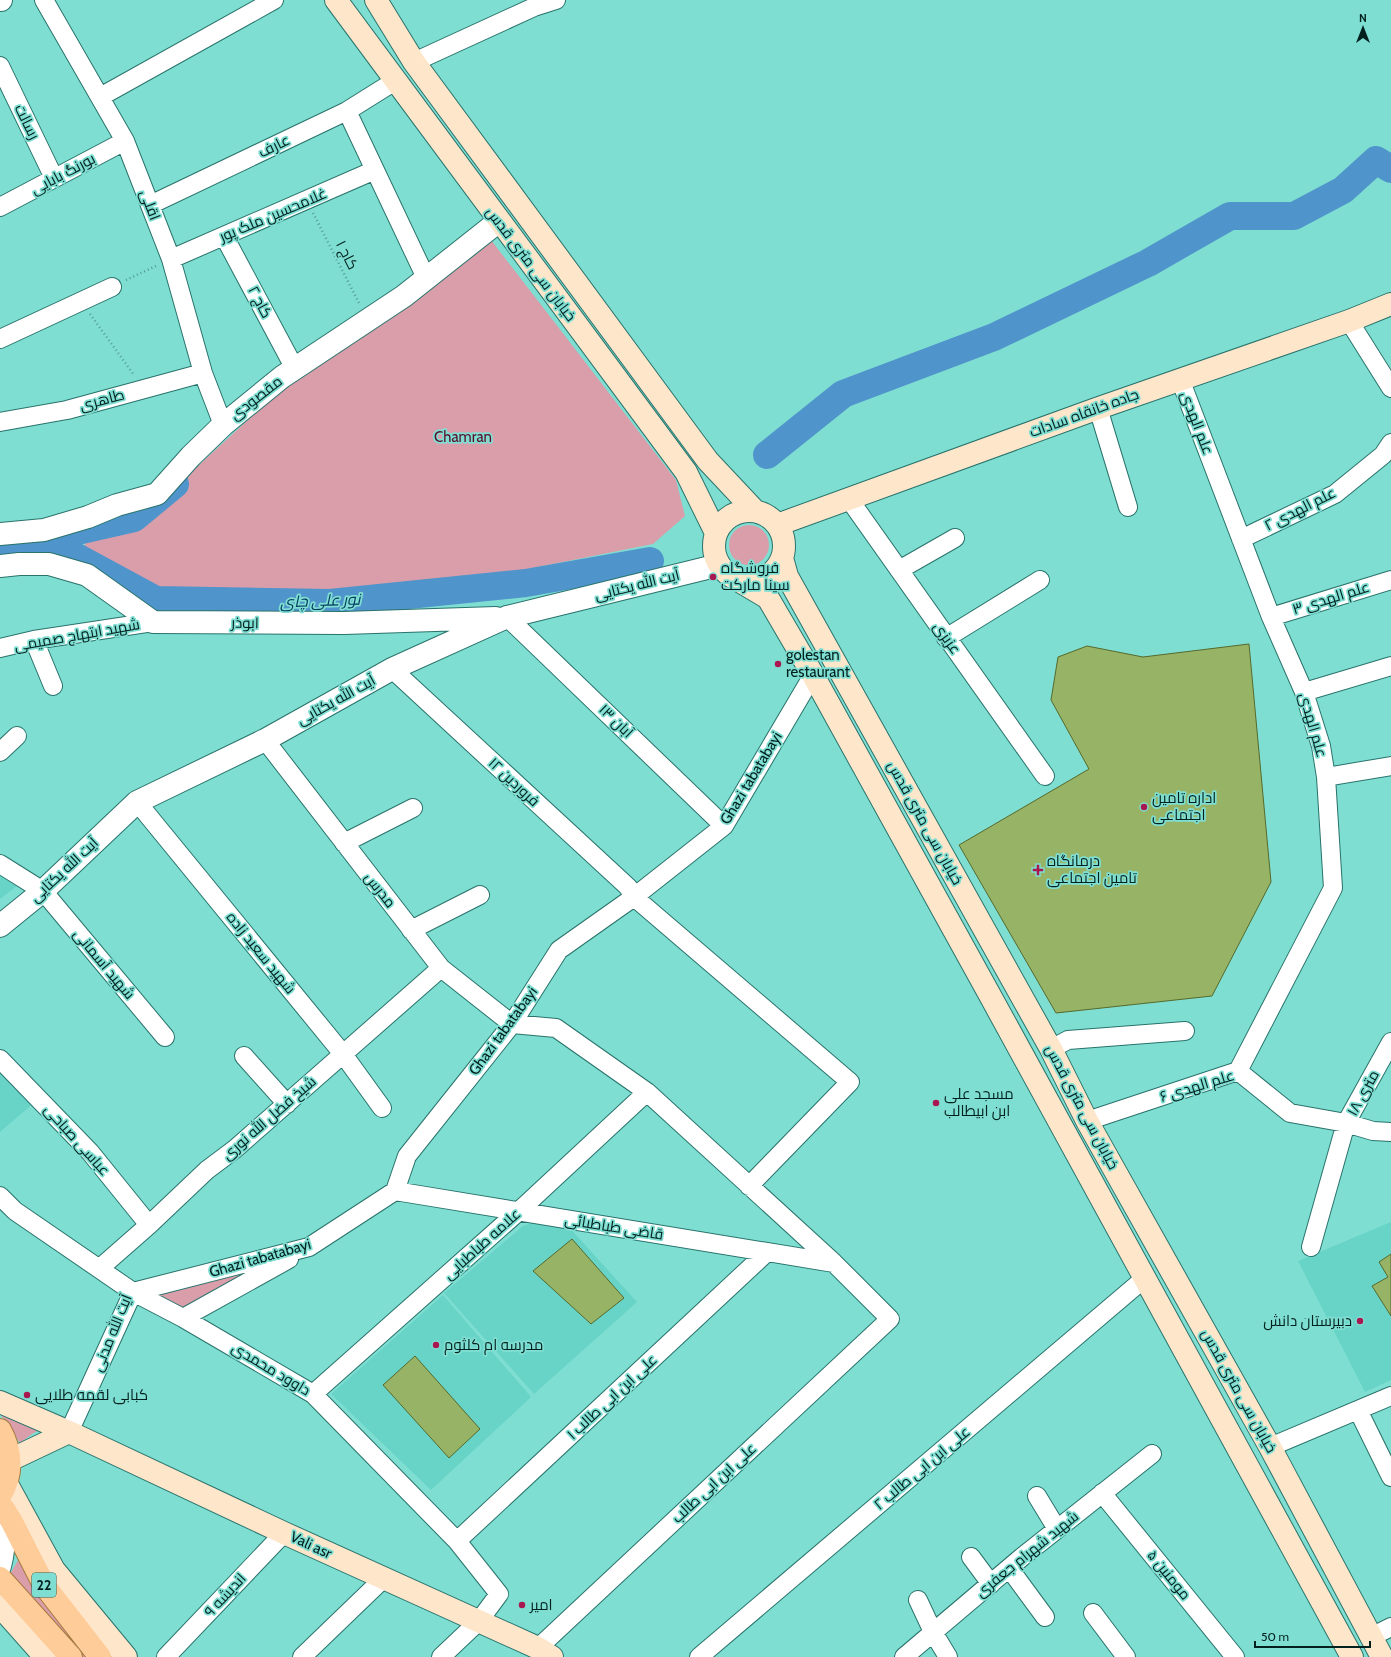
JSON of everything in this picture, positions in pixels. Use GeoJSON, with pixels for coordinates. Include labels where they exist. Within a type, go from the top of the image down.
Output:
{"type":"FeatureCollection","features":[{"type":"Feature","properties":{"kind":"main road","name":"خیابان سی متری قدس"},"geometry":{"type":"LineString","coordinates":[[336,0],[686,472],[716,533]]}},
{"type":"Feature","properties":{"kind":"main road","name":"خیابان سی متری قدس"},"geometry":{"type":"LineString","coordinates":[[379,1],[414,62],[708,461],[756,511]]}},
{"type":"Feature","properties":{"kind":"main road","name":"جاده خانقاه سادات"},"geometry":{"type":"LineString","coordinates":[[777,526],[1098,408],[1349,321],[1391,304]]}},
{"type":"Feature","properties":{"kind":"main road"},"geometry":{"type":"LineString","coordinates":[[746,511],[756,511],[764,514],[777,526],[784,543],[782,558],[768,575],[758,580],[747,581],[736,579],[726,573],[719,564],[713,544],[716,533],[721,524],[732,515],[746,511]]}},
{"type":"Feature","properties":{"kind":"main road","name":"خیابان سی متری قدس"},"geometry":{"type":"LineString","coordinates":[[782,558],[787,576],[1017,987],[1051,1049],[1087,1121],[1270,1446],[1382,1657]]}},
{"type":"Feature","properties":{"kind":"main road","name":"خیابان سی متری قدس"},"geometry":{"type":"LineString","coordinates":[[736,579],[768,598],[813,675],[1352,1657]]}},
{"type":"Feature","properties":{"kind":"main road"},"geometry":{"type":"LineString","coordinates":[[992,999],[1017,987]]}},
{"type":"Feature","properties":{"kind":"main road","name":"Vali asr"},"geometry":{"type":"LineString","coordinates":[[0,1402],[69,1432],[545,1652]]}},
{"type":"Feature","properties":{"kind":"main road"},"geometry":{"type":"LineString","coordinates":[[0,1430],[3,1435],[10,1460],[3,1499],[54,1570],[126,1657]]}},
{"type":"Feature","properties":{"kind":"main road"},"geometry":{"type":"LineString","coordinates":[[10,1460],[69,1432]]}},
{"type":"Feature","properties":{"kind":"main road","name":"22"},"geometry":{"type":"LineString","coordinates":[[3,1499],[44,1585],[100,1657]]}},
{"type":"Feature","properties":{"kind":"main road","name":"22"},"geometry":{"type":"LineString","coordinates":[[0,1578],[71,1657]]}},
{"type":"Feature","properties":{"kind":"main road"},"geometry":{"type":"LineString","coordinates":[[0,1606],[45,1657]]}},
{"type":"Feature","properties":{"kind":"street","name":"اقلی"},"geometry":{"type":"LineString","coordinates":[[44,0],[125,141],[171,259],[203,373],[223,425]]}},
{"type":"Feature","properties":{"kind":"street"},"geometry":{"type":"LineString","coordinates":[[100,97],[274,0]]}},
{"type":"Feature","properties":{"kind":"street"},"geometry":{"type":"LineString","coordinates":[[414,62],[534,7],[556,0]]}},
{"type":"Feature","properties":{"kind":"street","name":"رسالت"},"geometry":{"type":"LineString","coordinates":[[0,66],[54,178]]}},
{"type":"Feature","properties":{"kind":"street","name":"عارف"},"geometry":{"type":"LineString","coordinates":[[150,205],[347,111],[395,81]]}},
{"type":"Feature","properties":{"kind":"street"},"geometry":{"type":"LineString","coordinates":[[347,111],[426,278]]}},
{"type":"Feature","properties":{"kind":"street","name":"بورنگ بابایی"},"geometry":{"type":"LineString","coordinates":[[0,207],[125,141]]}},
{"type":"Feature","properties":{"kind":"street","name":"غلامحسین ملک پور"},"geometry":{"type":"LineString","coordinates":[[171,259],[375,170]]}},
{"type":"Feature","properties":{"kind":"street","name":"مقصودی"},"geometry":{"type":"LineString","coordinates":[[0,534],[44,530],[88,517],[117,505],[157,494],[191,456],[223,425],[295,368],[404,296],[499,221]]}},
{"type":"Feature","properties":{"kind":"street","name":"کاج ۲"},"geometry":{"type":"LineString","coordinates":[[224,236],[295,368]]}},
{"type":"Feature","properties":{"kind":"street"},"geometry":{"type":"LineString","coordinates":[[0,339],[112,287]]}},
{"type":"Feature","properties":{"kind":"street"},"geometry":{"type":"LineString","coordinates":[[1349,321],[1391,388]]}},
{"type":"Feature","properties":{"kind":"street","name":"طاهری"},"geometry":{"type":"LineString","coordinates":[[0,422],[67,410],[203,373]]}},
{"type":"Feature","properties":{"kind":"street","name":"علم الهدی"},"geometry":{"type":"LineString","coordinates":[[1180,379],[1271,617],[1304,692],[1321,746],[1326,777],[1333,888],[1238,1071]]}},
{"type":"Feature","properties":{"kind":"street"},"geometry":{"type":"LineString","coordinates":[[1098,408],[1128,507]]}},
{"type":"Feature","properties":{"kind":"street","name":"علم الهدی ۲"},"geometry":{"type":"LineString","coordinates":[[1241,539],[1335,494],[1383,455],[1391,443]]}},
{"type":"Feature","properties":{"kind":"street","name":"عزیزی"},"geometry":{"type":"LineString","coordinates":[[849,500],[1044,776]]}},
{"type":"Feature","properties":{"kind":"street"},"geometry":{"type":"LineString","coordinates":[[899,570],[955,538]]}},
{"type":"Feature","properties":{"kind":"street"},"geometry":{"type":"LineString","coordinates":[[0,566],[19,564],[49,564],[87,575],[153,622]]}},
{"type":"Feature","properties":{"kind":"street","name":"آیت الله یکتایی"},"geometry":{"type":"LineString","coordinates":[[0,926],[42,891],[137,802],[265,740],[392,669],[507,617],[719,564]]}},
{"type":"Feature","properties":{"kind":"street"},"geometry":{"type":"LineString","coordinates":[[946,638],[1040,580]]}},
{"type":"Feature","properties":{"kind":"street","name":"علم الهدی ۳"},"geometry":{"type":"LineString","coordinates":[[1271,617],[1391,580]]}},
{"type":"Feature","properties":{"kind":"street","name":"ابوذر"},"geometry":{"type":"LineString","coordinates":[[153,622],[344,624],[507,617]]}},
{"type":"Feature","properties":{"kind":"street","name":"۱۳ آبان"},"geometry":{"type":"LineString","coordinates":[[507,617],[724,826]]}},
{"type":"Feature","properties":{"kind":"street","name":"شهید ابتهاج صمیمی"},"geometry":{"type":"LineString","coordinates":[[0,648],[34,640],[153,622]]}},
{"type":"Feature","properties":{"kind":"street"},"geometry":{"type":"LineString","coordinates":[[34,640],[53,686]]}},
{"type":"Feature","properties":{"kind":"street"},"geometry":{"type":"LineString","coordinates":[[1304,692],[1391,666]]}},
{"type":"Feature","properties":{"kind":"street","name":"۱۲ فروردین"},"geometry":{"type":"LineString","coordinates":[[392,669],[628,887],[634,897],[850,1082],[749,1186]]}},
{"type":"Feature","properties":{"kind":"street","name":"Ghazi tabatabayi"},"geometry":{"type":"LineString","coordinates":[[133,1292],[309,1248],[395,1191],[407,1156],[512,1024],[559,950],[634,897],[724,826],[813,675]]}},
{"type":"Feature","properties":{"kind":"street"},"geometry":{"type":"LineString","coordinates":[[0,752],[16,736]]}},
{"type":"Feature","properties":{"kind":"street","name":"مدرس"},"geometry":{"type":"LineString","coordinates":[[265,740],[441,968],[512,1024]]}},
{"type":"Feature","properties":{"kind":"street"},"geometry":{"type":"LineString","coordinates":[[1326,777],[1391,766]]}},
{"type":"Feature","properties":{"kind":"street","name":"شهید سعید زاده"},"geometry":{"type":"LineString","coordinates":[[137,802],[343,1054],[382,1108]]}},
{"type":"Feature","properties":{"kind":"street"},"geometry":{"type":"LineString","coordinates":[[344,843],[413,808]]}},
{"type":"Feature","properties":{"kind":"street","name":"شهید آسمانی"},"geometry":{"type":"LineString","coordinates":[[0,864],[42,891],[165,1037]]}},
{"type":"Feature","properties":{"kind":"street"},"geometry":{"type":"LineString","coordinates":[[411,930],[480,895]]}},
{"type":"Feature","properties":{"kind":"street","name":"شیخ فضل الله نوری"},"geometry":{"type":"LineString","coordinates":[[101,1267],[149,1225],[207,1170],[235,1149],[441,968]]}},
{"type":"Feature","properties":{"kind":"street"},"geometry":{"type":"LineString","coordinates":[[512,1024],[556,1028],[647,1092],[834,1262]]}},
{"type":"Feature","properties":{"kind":"street"},"geometry":{"type":"LineString","coordinates":[[1051,1049],[1068,1040],[1185,1030]]}},
{"type":"Feature","properties":{"kind":"street","name":"۱۸ متری"},"geometry":{"type":"LineString","coordinates":[[1311,1247],[1346,1123],[1391,1042]]}},
{"type":"Feature","properties":{"kind":"street"},"geometry":{"type":"LineString","coordinates":[[244,1056],[287,1104]]}},
{"type":"Feature","properties":{"kind":"street","name":"عباسی صباحی"},"geometry":{"type":"LineString","coordinates":[[0,1059],[90,1152],[149,1225]]}},
{"type":"Feature","properties":{"kind":"street","name":"علم الهدی ۶"},"geometry":{"type":"LineString","coordinates":[[1087,1121],[1238,1071],[1290,1113],[1346,1123],[1373,1131],[1391,1132]]}},
{"type":"Feature","properties":{"kind":"street","name":"علامه طباطبایی"},"geometry":{"type":"LineString","coordinates":[[313,1394],[519,1211],[647,1092]]}},
{"type":"Feature","properties":{"kind":"street","name":"قاضی طباطبائی"},"geometry":{"type":"LineString","coordinates":[[395,1191],[766,1253],[834,1262]]}},
{"type":"Feature","properties":{"kind":"street","name":"داوود محمدی"},"geometry":{"type":"LineString","coordinates":[[0,1196],[15,1211],[101,1267],[133,1292],[183,1318],[313,1394],[458,1541],[500,1594],[479,1621]]}},
{"type":"Feature","properties":{"kind":"street"},"geometry":{"type":"LineString","coordinates":[[183,1318],[309,1248]]}},
{"type":"Feature","properties":{"kind":"street","name":"علی ابن ابی طالب ۱"},"geometry":{"type":"LineString","coordinates":[[458,1541],[766,1253]]}},
{"type":"Feature","properties":{"kind":"street","name":"علی ابن ابی طالب"},"geometry":{"type":"LineString","coordinates":[[545,1652],[890,1319],[834,1262]]}},
{"type":"Feature","properties":{"kind":"street","name":"علی ابن ابی طالب ۲"},"geometry":{"type":"LineString","coordinates":[[699,1657],[1145,1278]]}},
{"type":"Feature","properties":{"kind":"street","name":"آیت الله مدنی"},"geometry":{"type":"LineString","coordinates":[[69,1432],[133,1292]]}},
{"type":"Feature","properties":{"kind":"street"},"geometry":{"type":"LineString","coordinates":[[1270,1446],[1391,1396]]}},
{"type":"Feature","properties":{"kind":"street"},"geometry":{"type":"LineString","coordinates":[[1358,1410],[1391,1477]]}},
{"type":"Feature","properties":{"kind":"street","name":"شهید شهرام جعفری"},"geometry":{"type":"LineString","coordinates":[[904,1657],[1009,1568],[1152,1454]]}},
{"type":"Feature","properties":{"kind":"street","name":"۵ مومنین"},"geometry":{"type":"LineString","coordinates":[[1102,1494],[1235,1657]]}},
{"type":"Feature","properties":{"kind":"street"},"geometry":{"type":"LineString","coordinates":[[1037,1496],[1057,1529]]}},
{"type":"Feature","properties":{"kind":"street"},"geometry":{"type":"LineString","coordinates":[[0,1566],[5,1528],[3,1499]]}},
{"type":"Feature","properties":{"kind":"street","name":"اندیشه ۹"},"geometry":{"type":"LineString","coordinates":[[166,1657],[284,1532]]}},
{"type":"Feature","properties":{"kind":"street"},"geometry":{"type":"LineString","coordinates":[[971,1557],[991,1584]]}},
{"type":"Feature","properties":{"kind":"street"},"geometry":{"type":"LineString","coordinates":[[1009,1568],[1045,1617]]}},
{"type":"Feature","properties":{"kind":"street"},"geometry":{"type":"LineString","coordinates":[[302,1657],[384,1578]]}},
{"type":"Feature","properties":{"kind":"street"},"geometry":{"type":"LineString","coordinates":[[918,1600],[948,1657]]}},
{"type":"Feature","properties":{"kind":"street"},"geometry":{"type":"LineString","coordinates":[[1093,1613],[1126,1657]]}},
{"type":"Feature","properties":{"kind":"street"},"geometry":{"type":"LineString","coordinates":[[441,1657],[479,1621]]}},
{"type":"Feature","properties":{"kind":"street"},"geometry":{"type":"LineString","coordinates":[[1371,1637],[1391,1627]]}},
{"type":"Feature","properties":{"kind":"path","name":"کاج ۱"},"geometry":{"type":"LineString","coordinates":[[306,200],[368,320]]}},
{"type":"Feature","properties":{"kind":"path"},"geometry":{"type":"LineString","coordinates":[[112,287],[171,259]]}},
{"type":"Feature","properties":{"kind":"path"},"geometry":{"type":"LineString","coordinates":[[80,302],[143,389]]}},
{"type":"Feature","properties":{"kind":"shaded area"},"geometry":{"type":"Polygon","coordinates":[[[0,876],[17,886],[0,899],[0,876]]]}},
{"type":"Feature","properties":{"kind":"shaded area"},"geometry":{"type":"Polygon","coordinates":[[[0,1053],[35,1102],[0,1132],[0,1053]]]}},
{"type":"Feature","properties":{"kind":"shaded area"},"geometry":{"type":"Polygon","coordinates":[[[539,1220],[566,1224],[637,1302],[534,1394],[444,1293],[523,1226],[539,1220]]]}},
{"type":"Feature","properties":{"kind":"shaded area","name":"دبیرستان دانش"},"geometry":{"type":"Polygon","coordinates":[[[1391,1222],[1391,1380],[1365,1392],[1298,1261],[1391,1222]]]}},
{"type":"Feature","properties":{"kind":"shaded area","name":"مدرسه ام کلثوم"},"geometry":{"type":"Polygon","coordinates":[[[443,1295],[531,1397],[431,1490],[331,1394],[443,1295]]]}},
{"type":"Feature","properties":{"kind":"green space","name":"Chamran"},"geometry":{"type":"Polygon","coordinates":[[[491,240],[676,480],[685,516],[653,544],[433,588],[168,595],[83,549],[90,531],[128,505],[175,487],[300,372],[491,240]]]}},
{"type":"Feature","properties":{"kind":"green space"},"geometry":{"type":"Polygon","coordinates":[[[753,525],[760,528],[766,534],[769,545],[768,553],[760,562],[753,565],[745,565],[738,562],[730,553],[729,541],[732,534],[741,526],[753,525]]]}},
{"type":"Feature","properties":{"kind":"green space"},"geometry":{"type":"Polygon","coordinates":[[[280,1260],[184,1312],[148,1293],[280,1260]]]}},
{"type":"Feature","properties":{"kind":"green space"},"geometry":{"type":"Polygon","coordinates":[[[0,1412],[43,1428],[20,1443],[0,1412]]]}},
{"type":"Feature","properties":{"kind":"green space"},"geometry":{"type":"Polygon","coordinates":[[[18,1560],[97,1657],[75,1657],[9,1576],[18,1560]]]}},
{"type":"Feature","properties":{"kind":"building","name":"اداره تامین اجتماعی"},"geometry":{"type":"Polygon","coordinates":[[[1249,644],[1271,882],[1212,996],[1056,1013],[959,845],[1089,769],[1051,700],[1058,657],[1087,646],[1143,657],[1249,644]]]}},
{"type":"Feature","properties":{"kind":"building"},"geometry":{"type":"Polygon","coordinates":[[[572,1239],[624,1298],[591,1324],[533,1271],[572,1239]]]}},
{"type":"Feature","properties":{"kind":"building"},"geometry":{"type":"Polygon","coordinates":[[[1391,1254],[1391,1316],[1372,1286],[1388,1277],[1379,1262],[1391,1254]]]}},
{"type":"Feature","properties":{"kind":"building"},"geometry":{"type":"Polygon","coordinates":[[[415,1356],[480,1429],[449,1458],[383,1385],[415,1356]]]}},
{"type":"Feature","properties":{"kind":"waterway"},"geometry":{"type":"LineString","coordinates":[[767,455],[843,394],[994,337],[1148,263],[1230,216],[1294,216],[1343,190],[1376,160],[1391,169]]}},
{"type":"Feature","properties":{"kind":"waterway"},"geometry":{"type":"LineString","coordinates":[[55,536],[134,518],[175,484]]}},
{"type":"Feature","properties":{"kind":"waterway","name":"نور علی چای"},"geometry":{"type":"LineString","coordinates":[[0,549],[24,545],[71,554],[156,600],[330,603],[526,583],[650,561]]}},
{"type":"Feature","properties":{"kind":"place","name":"فروشگاه سینا مارکت"},"geometry":{"type":"Point","coordinates":[713,577]}},
{"type":"Feature","properties":{"kind":"place","name":"golestan restaurant"},"geometry":{"type":"Point","coordinates":[778,664]}},
{"type":"Feature","properties":{"kind":"place","name":"اداره تامین اجتماعی"},"geometry":{"type":"Point","coordinates":[1144,807]}},
{"type":"Feature","properties":{"kind":"place","name":"درمانگاه تامین اجتماعی"},"geometry":{"type":"Point","coordinates":[1038,870]}},
{"type":"Feature","properties":{"kind":"place","name":"مسجد علی ابن ابیطالب"},"geometry":{"type":"Point","coordinates":[936,1103]}},
{"type":"Feature","properties":{"kind":"place","name":"دبیرستان دانش"},"geometry":{"type":"Point","coordinates":[1360,1321]}},
{"type":"Feature","properties":{"kind":"place","name":"مدرسه ام کلثوم"},"geometry":{"type":"Point","coordinates":[436,1345]}},
{"type":"Feature","properties":{"kind":"place","name":"کبابی لقمه طلایی"},"geometry":{"type":"Point","coordinates":[27,1395]}},
{"type":"Feature","properties":{"kind":"place","name":"امیر"},"geometry":{"type":"Point","coordinates":[522,1605]}}]}
